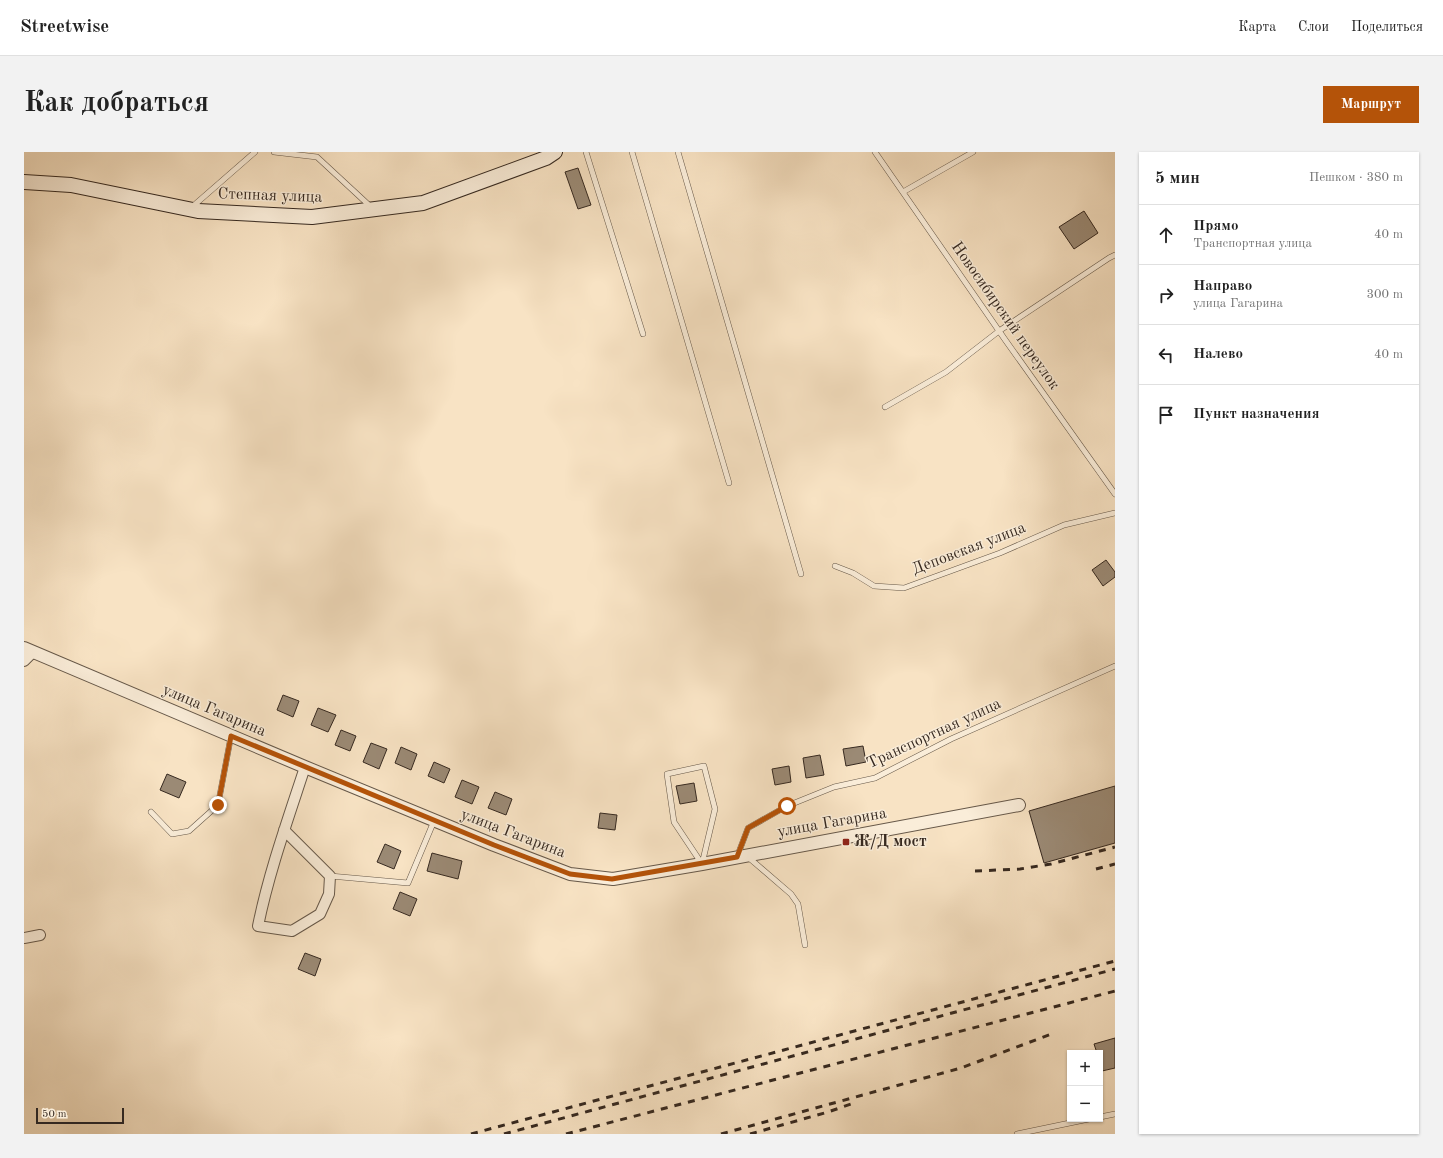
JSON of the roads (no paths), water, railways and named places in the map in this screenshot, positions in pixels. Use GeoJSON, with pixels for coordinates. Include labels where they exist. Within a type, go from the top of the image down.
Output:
{"type":"FeatureCollection","features":[{"type":"Feature","properties":{"kind":"main road","name":"Степная улица"},"geometry":{"type":"LineString","coordinates":[[24,182],[71,185],[198,211],[312,217],[423,203],[546,158],[555,152]]}},
{"type":"Feature","properties":{"kind":"street"},"geometry":{"type":"LineString","coordinates":[[24,661],[28,650]]}},
{"type":"Feature","properties":{"kind":"street","name":"улица Гагарина"},"geometry":{"type":"LineString","coordinates":[[28,650],[305,767],[570,874],[612,879],[702,864],[1019,805]]}},
{"type":"Feature","properties":{"kind":"street"},"geometry":{"type":"LineString","coordinates":[[284,830],[330,876],[329,894],[320,914],[292,931],[258,926],[263,900],[284,830],[305,767]]}},
{"type":"Feature","properties":{"kind":"street"},"geometry":{"type":"LineString","coordinates":[[24,938],[40,935]]}},
{"type":"Feature","properties":{"kind":"lane"},"geometry":{"type":"LineString","coordinates":[[190,209],[255,152]]}},
{"type":"Feature","properties":{"kind":"lane"},"geometry":{"type":"LineString","coordinates":[[274,152],[317,157],[373,209]]}},
{"type":"Feature","properties":{"kind":"lane"},"geometry":{"type":"LineString","coordinates":[[586,152],[643,334]]}},
{"type":"Feature","properties":{"kind":"lane"},"geometry":{"type":"LineString","coordinates":[[632,152],[729,483]]}},
{"type":"Feature","properties":{"kind":"lane"},"geometry":{"type":"LineString","coordinates":[[678,152],[801,574]]}},
{"type":"Feature","properties":{"kind":"lane","name":"Новосибирский переулок"},"geometry":{"type":"LineString","coordinates":[[875,152],[999,331],[1115,494]]}},
{"type":"Feature","properties":{"kind":"lane"},"geometry":{"type":"LineString","coordinates":[[903,192],[973,152]]}},
{"type":"Feature","properties":{"kind":"lane"},"geometry":{"type":"LineString","coordinates":[[885,407],[946,372],[999,331],[1115,255]]}},
{"type":"Feature","properties":{"kind":"lane","name":"Деповская улица"},"geometry":{"type":"LineString","coordinates":[[835,566],[853,573],[874,586],[904,588],[1000,553],[1064,525],[1115,512]]}},
{"type":"Feature","properties":{"kind":"lane","name":"Транспортная улица"},"geometry":{"type":"LineString","coordinates":[[741,856],[748,828],[787,806],[834,786],[875,778],[958,736],[1115,666]]}},
{"type":"Feature","properties":{"kind":"lane"},"geometry":{"type":"LineString","coordinates":[[151,812],[172,834],[188,831],[218,805],[231,736]]}},
{"type":"Feature","properties":{"kind":"lane"},"geometry":{"type":"LineString","coordinates":[[704,766],[715,809],[702,864],[674,822],[667,774],[704,766]]}},
{"type":"Feature","properties":{"kind":"lane"},"geometry":{"type":"LineString","coordinates":[[330,876],[408,883],[434,820]]}},
{"type":"Feature","properties":{"kind":"lane"},"geometry":{"type":"LineString","coordinates":[[741,856],[791,894],[798,904],[805,945]]}},
{"type":"Feature","properties":{"kind":"lane"},"geometry":{"type":"LineString","coordinates":[[1103,1116],[1115,1114]]}},
{"type":"Feature","properties":{"kind":"lane"},"geometry":{"type":"LineString","coordinates":[[1017,1134],[1075,1122]]}},
{"type":"Feature","properties":{"kind":"railway"},"geometry":{"type":"LineString","coordinates":[[975,871],[1020,869],[1051,864],[1115,847]]}},
{"type":"Feature","properties":{"kind":"railway"},"geometry":{"type":"LineString","coordinates":[[1096,869],[1115,864]]}},
{"type":"Feature","properties":{"kind":"railway"},"geometry":{"type":"LineString","coordinates":[[471,1134],[1115,961]]}},
{"type":"Feature","properties":{"kind":"railway"},"geometry":{"type":"LineString","coordinates":[[504,1134],[1115,969]]}},
{"type":"Feature","properties":{"kind":"railway"},"geometry":{"type":"LineString","coordinates":[[566,1134],[1115,991]]}},
{"type":"Feature","properties":{"kind":"railway"},"geometry":{"type":"LineString","coordinates":[[721,1134],[961,1068],[1054,1033]]}},
{"type":"Feature","properties":{"kind":"railway"},"geometry":{"type":"LineString","coordinates":[[750,1134],[854,1103]]}},
{"type":"Feature","properties":{"kind":"place","name":"Ж/Д мост"},"geometry":{"type":"Point","coordinates":[846,842]}}]}
